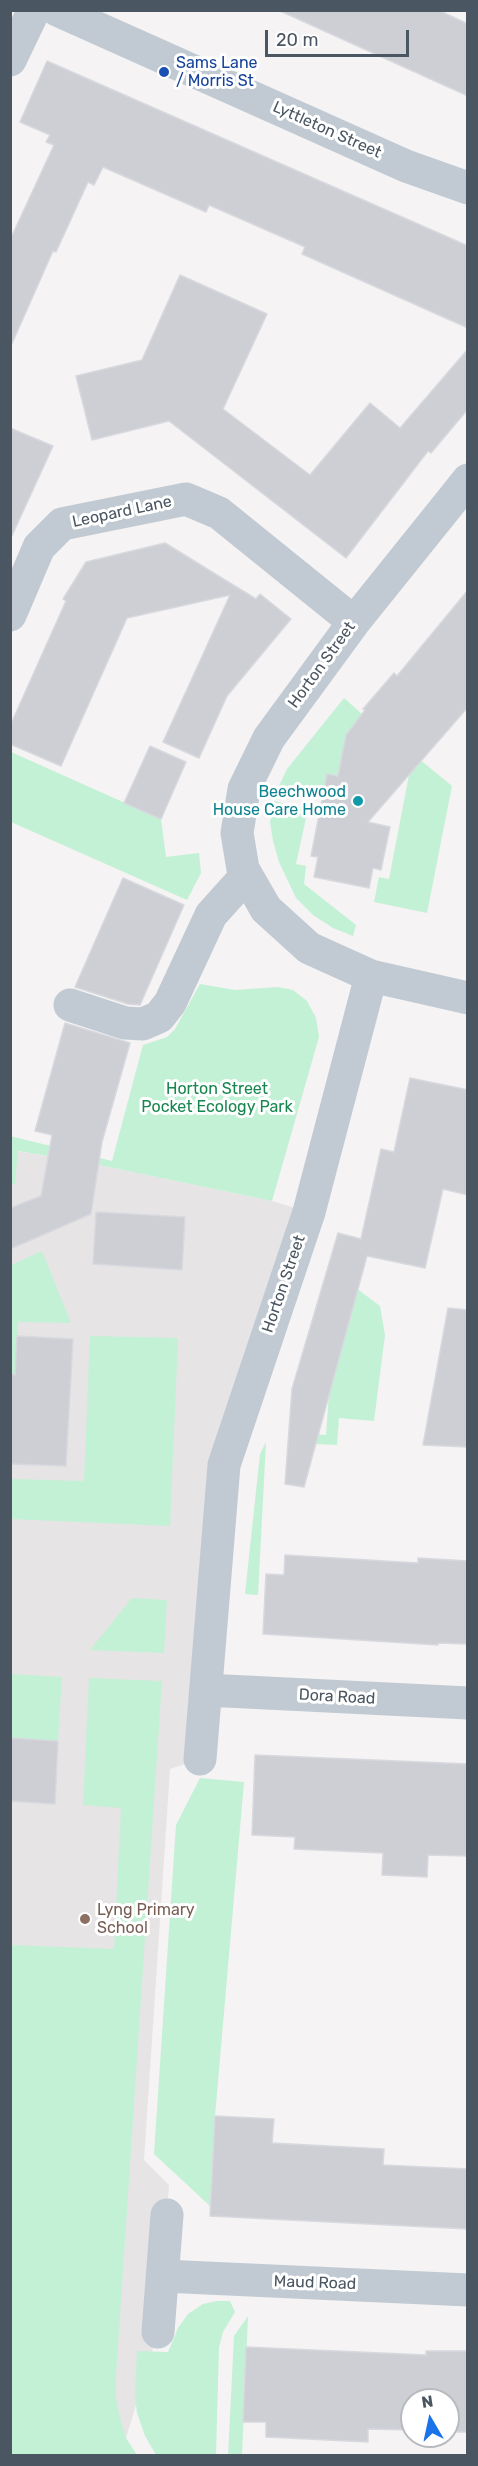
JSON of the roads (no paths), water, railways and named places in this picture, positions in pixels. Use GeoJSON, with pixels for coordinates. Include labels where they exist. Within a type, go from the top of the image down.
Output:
{"type":"FeatureCollection","features":[{"type":"Feature","properties":{"kind":"street"},"geometry":{"type":"LineString","coordinates":[[10,60],[34,10]]}},
{"type":"Feature","properties":{"kind":"street","name":"Lyttleton Street"},"geometry":{"type":"LineString","coordinates":[[57,10],[406,166],[468,189]]}},
{"type":"Feature","properties":{"kind":"street","name":"Horton Street"},"geometry":{"type":"LineString","coordinates":[[200,1759],[224,1465],[309,1212],[371,976],[309,948],[266,909],[243,869],[237,833],[244,789],[269,738],[354,622],[468,480]]}},
{"type":"Feature","properties":{"kind":"street","name":"Leopard Lane"},"geometry":{"type":"LineString","coordinates":[[13,604],[39,547],[62,524],[186,499],[219,513],[354,622]]}},
{"type":"Feature","properties":{"kind":"street"},"geometry":{"type":"LineString","coordinates":[[70,1005],[125,1023],[143,1024],[159,1017],[170,1003],[211,915],[246,876]]}},
{"type":"Feature","properties":{"kind":"street"},"geometry":{"type":"LineString","coordinates":[[371,976],[468,998]]}},
{"type":"Feature","properties":{"kind":"street","name":"Dora Road"},"geometry":{"type":"LineString","coordinates":[[206,1690],[468,1703]]}},
{"type":"Feature","properties":{"kind":"street"},"geometry":{"type":"LineString","coordinates":[[158,2332],[167,2215]]}},
{"type":"Feature","properties":{"kind":"street","name":"Maud Road"},"geometry":{"type":"LineString","coordinates":[[163,2276],[468,2290]]}},
{"type":"Feature","properties":{"kind":"place","name":"Sams Lane / Morris St"},"geometry":{"type":"Point","coordinates":[164,72]}},
{"type":"Feature","properties":{"kind":"place","name":"Beechwood House Care Home"},"geometry":{"type":"Point","coordinates":[358,801]}},
{"type":"Feature","properties":{"kind":"place","name":"Lyng Primary School"},"geometry":{"type":"Point","coordinates":[85,1919]}},
{"type":"Feature","properties":{"kind":"park label","name":"Horton Street Pocket Ecology Park"},"geometry":{"type":"Point","coordinates":[217,1098]}}]}
